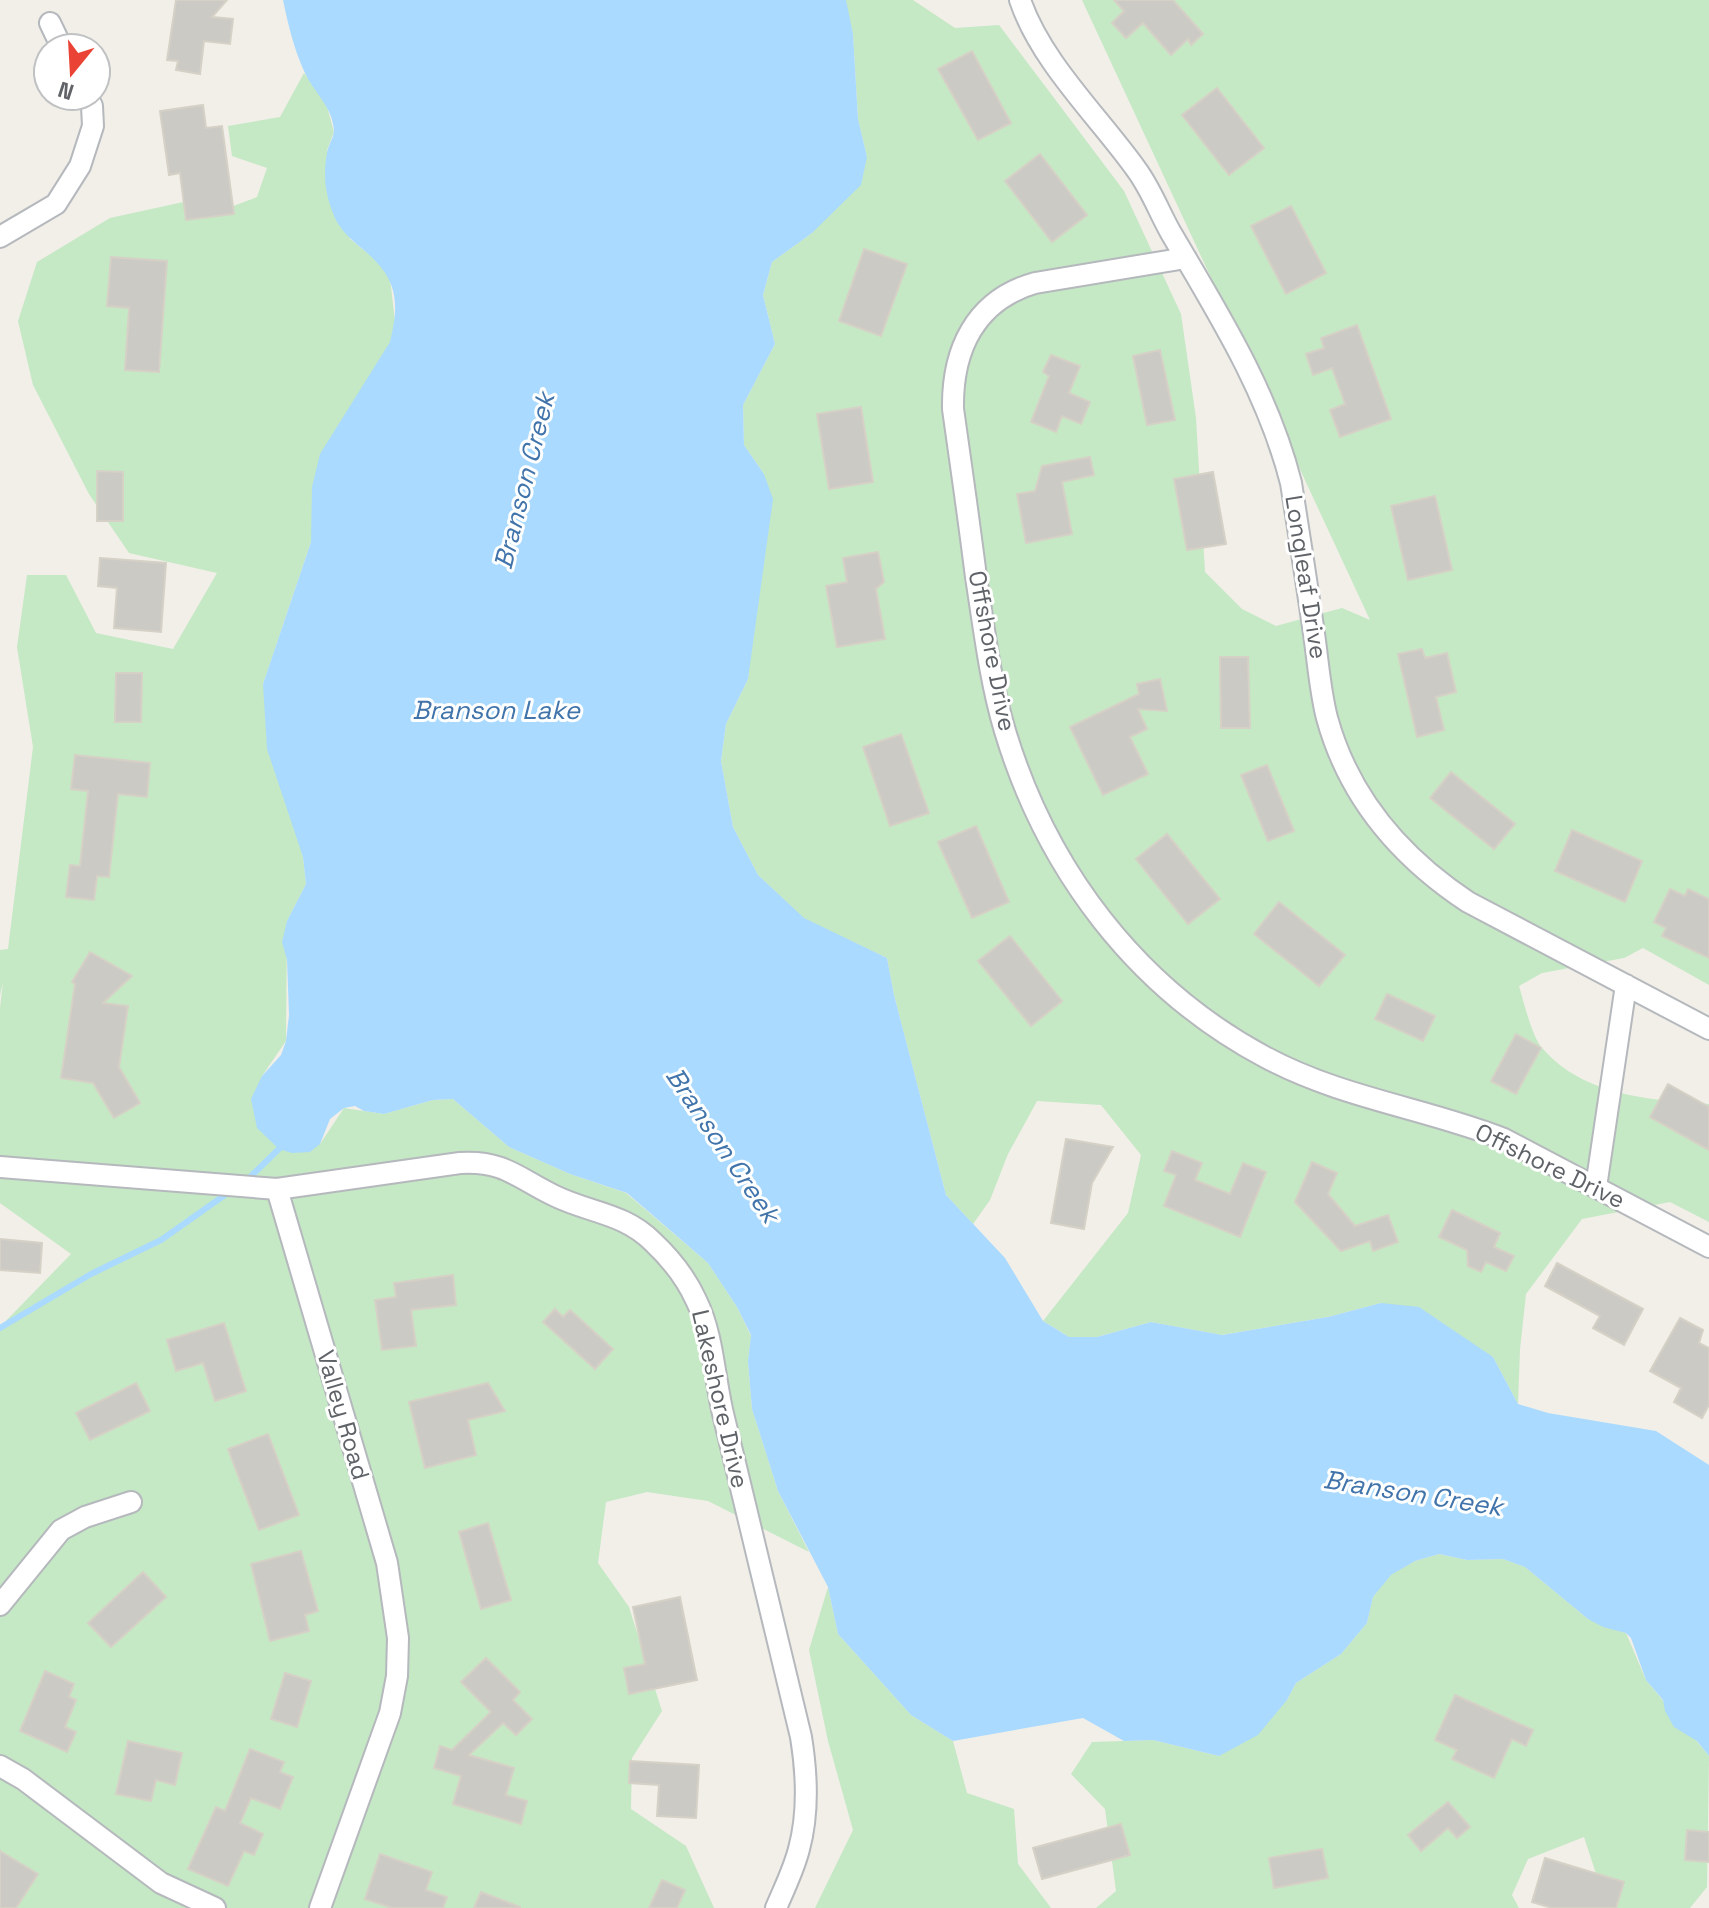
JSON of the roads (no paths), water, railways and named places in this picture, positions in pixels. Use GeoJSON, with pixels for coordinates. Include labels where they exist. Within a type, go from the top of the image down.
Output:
{"type":"FeatureCollection","features":[{"type":"Feature","properties":{"kind":"street","name":"Longleaf Drive"},"geometry":{"type":"LineString","coordinates":[[1020,0],[1060,72],[1139,173],[1235,343],[1268,411],[1291,483],[1327,715],[1343,763],[1360,796],[1382,828],[1407,856],[1436,881],[1468,902],[1709,1029]]}},
{"type":"Feature","properties":{"kind":"street"},"geometry":{"type":"LineString","coordinates":[[50,23],[54,32]]}},
{"type":"Feature","properties":{"kind":"street"},"geometry":{"type":"LineString","coordinates":[[0,237],[56,204],[80,166],[93,126],[92,112]]}},
{"type":"Feature","properties":{"kind":"street","name":"Offshore Drive"},"geometry":{"type":"LineString","coordinates":[[1186,258],[1035,283],[1012,292],[974,325],[954,371],[953,409],[993,681],[1009,742],[1041,824],[1065,869],[1109,931],[1171,993],[1233,1038],[1266,1057],[1347,1092],[1469,1125],[1504,1139],[1709,1247]]}},
{"type":"Feature","properties":{"kind":"street"},"geometry":{"type":"LineString","coordinates":[[1596,1187],[1626,985]]}},
{"type":"Feature","properties":{"kind":"street","name":"Lakeshore Drive"},"geometry":{"type":"LineString","coordinates":[[277,1189],[460,1163],[489,1163],[524,1177],[557,1197],[632,1223],[669,1258],[684,1279],[697,1300],[705,1324],[719,1399],[805,1762],[805,1812],[799,1850],[776,1908]]}},
{"type":"Feature","properties":{"kind":"street"},"geometry":{"type":"LineString","coordinates":[[0,1167],[277,1189]]}},
{"type":"Feature","properties":{"kind":"street","name":"Valley Road"},"geometry":{"type":"LineString","coordinates":[[277,1189],[387,1563],[395,1600],[398,1638],[397,1676],[390,1713],[320,1908]]}},
{"type":"Feature","properties":{"kind":"street"},"geometry":{"type":"LineString","coordinates":[[0,1605],[61,1530],[85,1517],[131,1502]]}},
{"type":"Feature","properties":{"kind":"street"},"geometry":{"type":"LineString","coordinates":[[0,1766],[23,1779],[161,1883],[215,1908]]}},
{"type":"Feature","properties":{"kind":"water","name":"Branson Lake"},"geometry":{"type":"Polygon","coordinates":[[[283,0],[846,0],[853,34],[858,119],[867,157],[861,185],[812,233],[772,262],[763,295],[775,344],[743,405],[744,445],[764,474],[773,499],[748,679],[726,724],[721,761],[733,827],[758,875],[804,918],[887,958],[946,1195],[1005,1258],[1043,1321],[1069,1337],[1097,1337],[1151,1322],[1222,1335],[1328,1317],[1381,1303],[1419,1307],[1493,1357],[1518,1404],[1548,1413],[1656,1431],[1709,1465],[1709,1756],[1697,1741],[1674,1727],[1663,1700],[1646,1680],[1631,1638],[1626,1633],[1588,1619],[1525,1567],[1503,1559],[1467,1560],[1439,1554],[1415,1561],[1391,1575],[1373,1597],[1367,1623],[1341,1654],[1296,1683],[1287,1700],[1258,1735],[1219,1756],[1153,1740],[1124,1741],[1083,1718],[953,1741],[911,1715],[838,1634],[828,1587],[778,1491],[752,1409],[748,1361],[751,1335],[708,1263],[627,1193],[570,1174],[509,1147],[453,1099],[433,1100],[384,1114],[364,1111],[355,1106],[344,1108],[330,1119],[320,1144],[310,1152],[292,1153],[279,1149],[257,1128],[251,1099],[262,1076],[281,1055],[286,1041],[289,1015],[287,960],[282,942],[287,921],[306,884],[303,857],[267,749],[263,684],[311,542],[312,487],[320,454],[390,342],[395,312],[395,300],[388,278],[337,223],[333,213],[325,176],[334,133],[333,121],[300,63],[283,0]]]}},
{"type":"Feature","properties":{"kind":"waterway"},"geometry":{"type":"LineString","coordinates":[[245,1182],[283,1145]]}},
{"type":"Feature","properties":{"kind":"waterway"},"geometry":{"type":"LineString","coordinates":[[0,1328],[91,1274],[161,1240],[232,1190]]}},
{"type":"Feature","properties":{"kind":"water label","name":"Branson Creek"},"geometry":{"type":"Point","coordinates":[524,481]}},
{"type":"Feature","properties":{"kind":"water label","name":"Branson Creek"},"geometry":{"type":"Point","coordinates":[723,1145]}},
{"type":"Feature","properties":{"kind":"water label","name":"Branson Creek"},"geometry":{"type":"Point","coordinates":[1413,1493]}}]}
